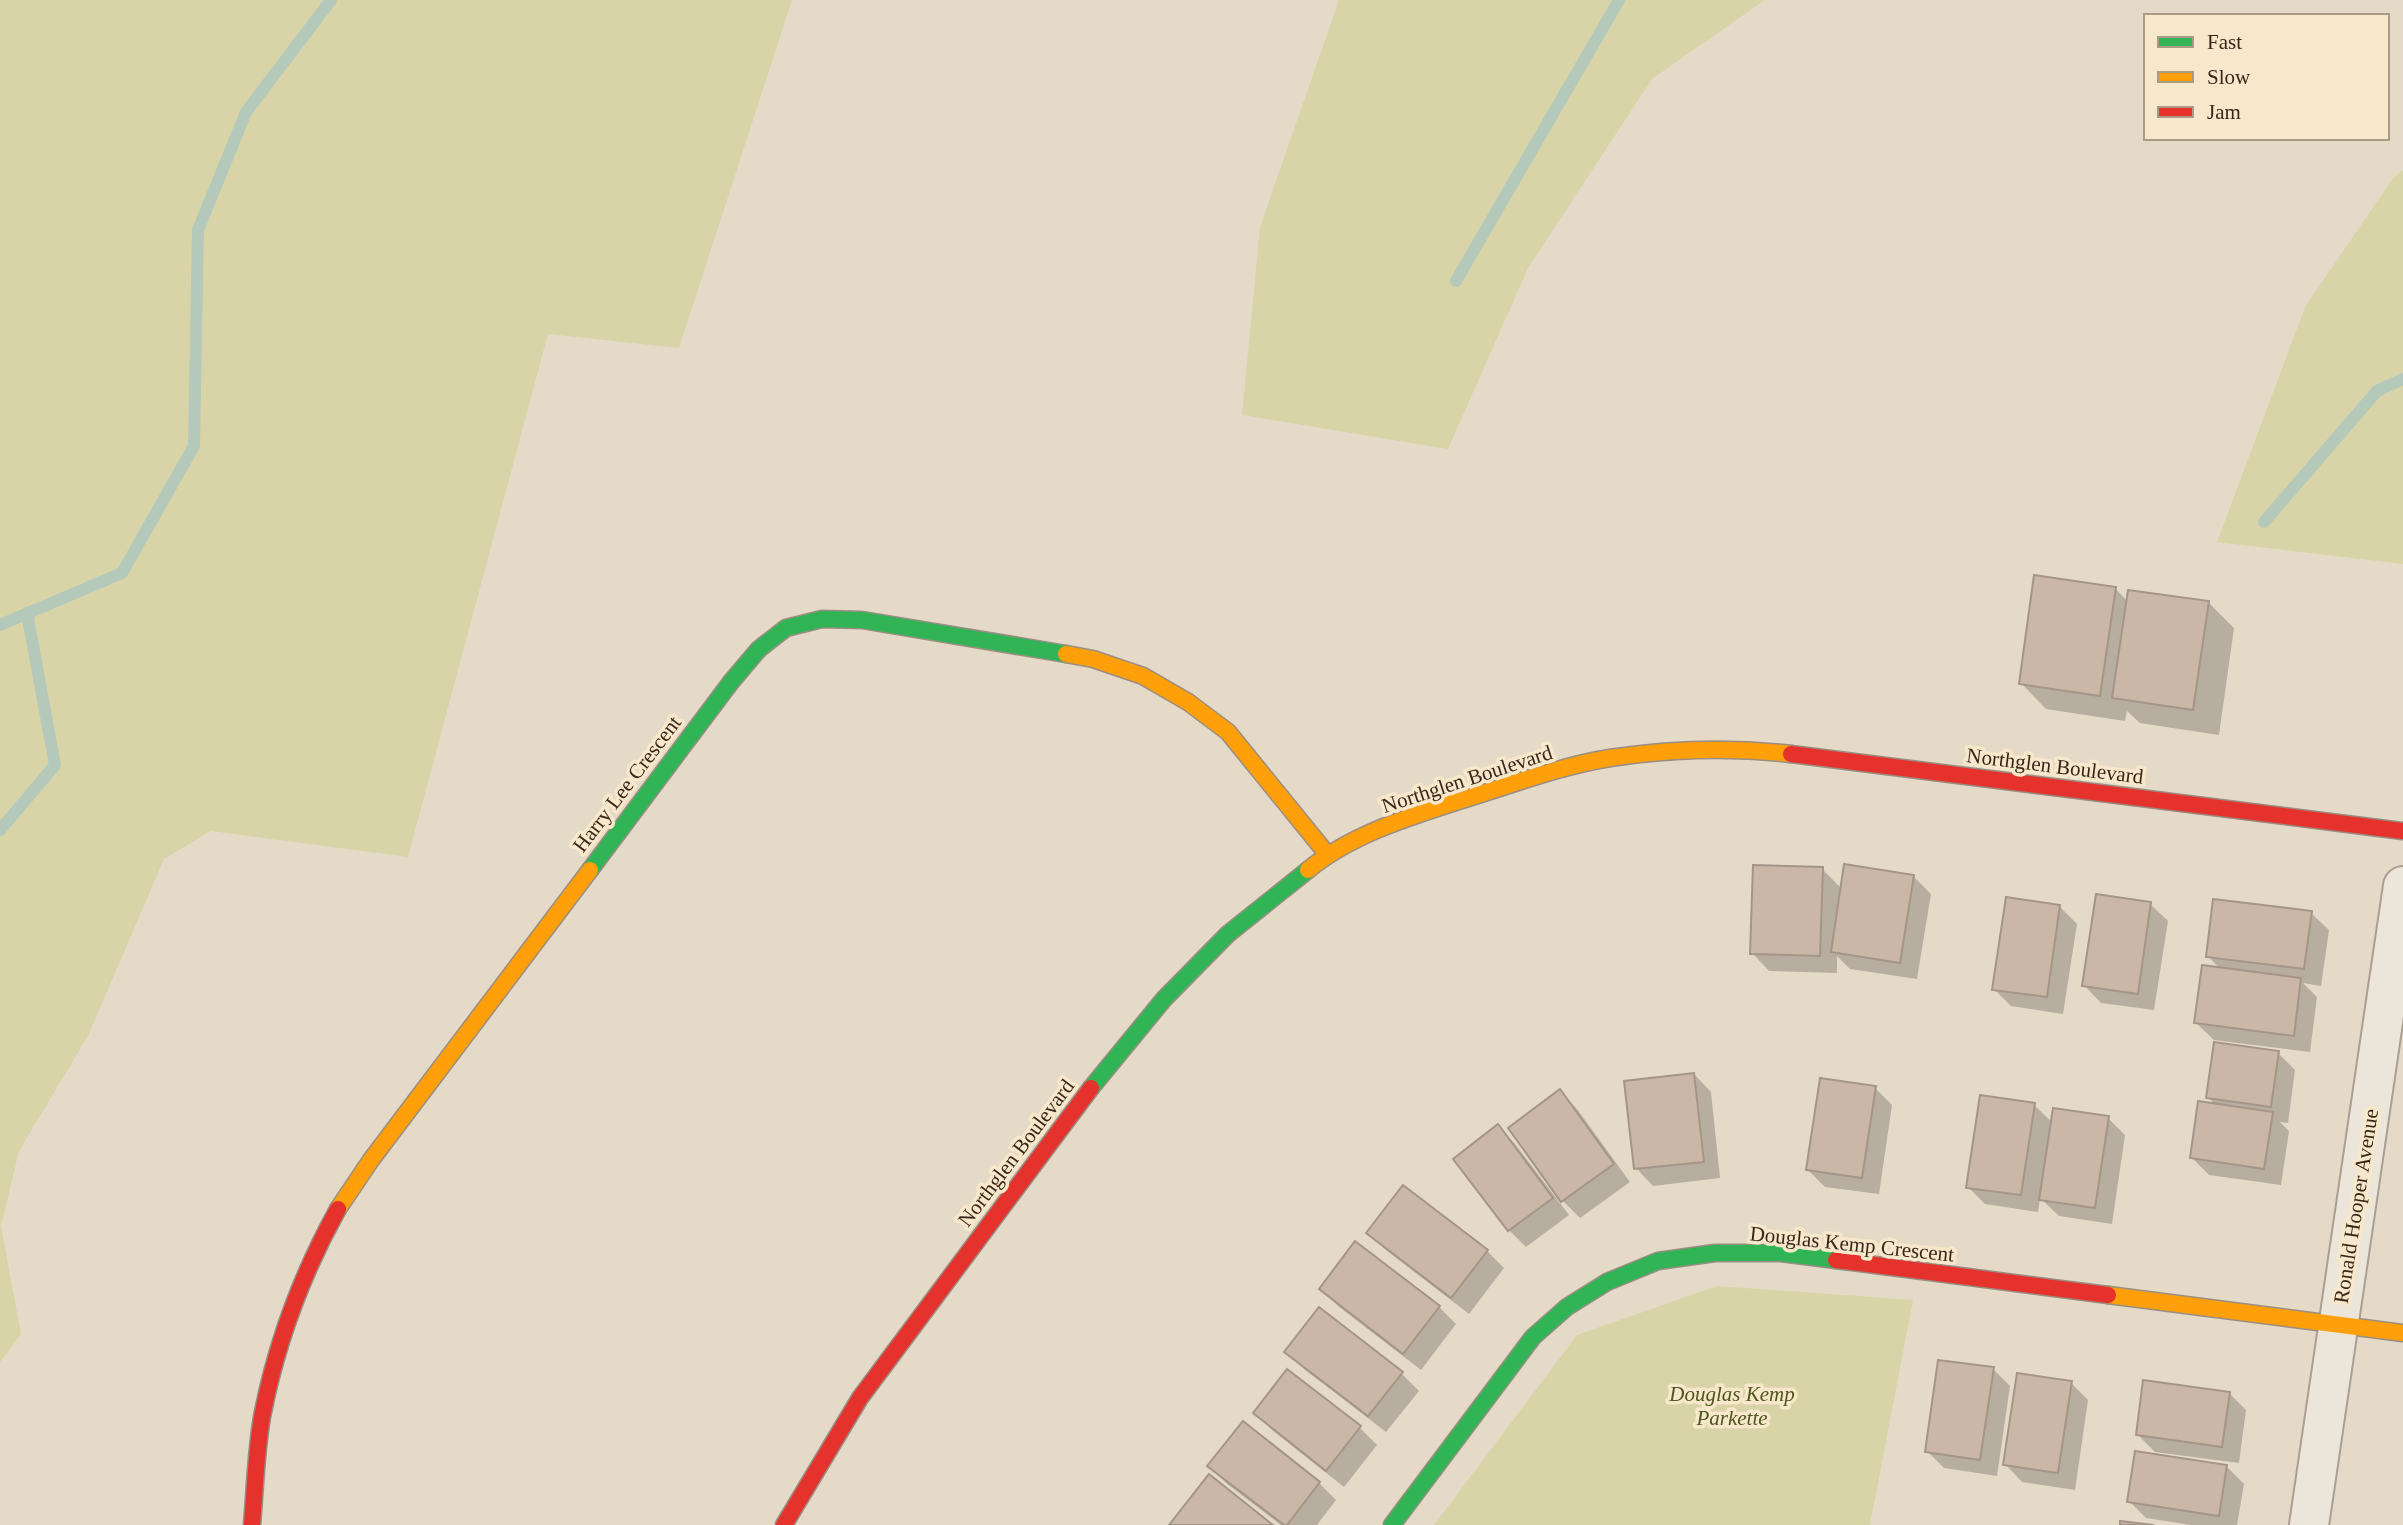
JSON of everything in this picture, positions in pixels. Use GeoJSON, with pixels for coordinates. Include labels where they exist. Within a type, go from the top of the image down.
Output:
{"type":"FeatureCollection","features":[{"type":"Feature","properties":{"kind":"street","name":"Harry Lee Crescent"},"geometry":{"type":"LineString","coordinates":[[253,1525],[262,1418],[282,1339],[305,1272],[337,1210],[371,1160],[730,682],[759,649],[786,628],[822,620],[862,620],[1093,659],[1143,676],[1188,702],[1228,732],[1327,854]]}},
{"type":"Feature","properties":{"kind":"street","name":"Northglen Boulevard"},"geometry":{"type":"LineString","coordinates":[[784,1525],[860,1398],[1103,1072],[1164,999],[1228,934],[1327,854],[1400,820],[1552,772],[1609,758],[1665,752],[1725,750],[1783,753],[2403,831]]}},
{"type":"Feature","properties":{"kind":"street","name":"Ronald Hooper Avenue"},"geometry":{"type":"LineString","coordinates":[[2309,1525],[2403,886]]}},
{"type":"Feature","properties":{"kind":"street","name":"Douglas Kemp Crescent"},"geometry":{"type":"LineString","coordinates":[[1392,1525],[1533,1337],[1567,1307],[1608,1282],[1658,1261],[1715,1253],[1781,1253],[2403,1333]]}},
{"type":"Feature","properties":{"kind":"green space"},"geometry":{"type":"Polygon","coordinates":[[[0,0],[792,0],[679,348],[548,334],[408,857],[211,831],[164,859],[88,1036],[19,1151],[1,1226],[21,1334],[0,1362],[0,0]]]}},
{"type":"Feature","properties":{"kind":"green space"},"geometry":{"type":"Polygon","coordinates":[[[1339,0],[1765,0],[1652,79],[1528,268],[1448,449],[1242,415],[1260,227],[1339,0]]]}},
{"type":"Feature","properties":{"kind":"green space"},"geometry":{"type":"Polygon","coordinates":[[[2403,170],[2403,564],[2217,542],[2305,307],[2393,178],[2403,170]]]}},
{"type":"Feature","properties":{"kind":"green space","name":"Douglas Kemp Parkette"},"geometry":{"type":"Polygon","coordinates":[[[1717,1286],[1913,1300],[1870,1525],[1434,1525],[1577,1335],[1717,1286]]]}},
{"type":"Feature","properties":{"kind":"building"},"geometry":{"type":"Polygon","coordinates":[[[2034,575],[2116,587],[2100,696],[2019,684],[2034,575]]]}},
{"type":"Feature","properties":{"kind":"building"},"geometry":{"type":"Polygon","coordinates":[[[2128,590],[2209,601],[2193,710],[2112,698],[2128,590]]]}},
{"type":"Feature","properties":{"kind":"building"},"geometry":{"type":"Polygon","coordinates":[[[1844,864],[1914,875],[1900,963],[1831,952],[1844,864]]]}},
{"type":"Feature","properties":{"kind":"building"},"geometry":{"type":"Polygon","coordinates":[[[1753,865],[1823,867],[1820,956],[1750,954],[1753,865]]]}},
{"type":"Feature","properties":{"kind":"building"},"geometry":{"type":"Polygon","coordinates":[[[2096,894],[2151,902],[2138,994],[2082,986],[2096,894]]]}},
{"type":"Feature","properties":{"kind":"building"},"geometry":{"type":"Polygon","coordinates":[[[2006,897],[2060,905],[2047,997],[1992,990],[2006,897]]]}},
{"type":"Feature","properties":{"kind":"building"},"geometry":{"type":"Polygon","coordinates":[[[2213,899],[2312,911],[2304,969],[2206,957],[2213,899]]]}},
{"type":"Feature","properties":{"kind":"building"},"geometry":{"type":"Polygon","coordinates":[[[2202,965],[2301,978],[2294,1036],[2194,1023],[2202,965]]]}},
{"type":"Feature","properties":{"kind":"building"},"geometry":{"type":"Polygon","coordinates":[[[2214,1042],[2279,1051],[2271,1107],[2206,1098],[2214,1042]]]}},
{"type":"Feature","properties":{"kind":"building"},"geometry":{"type":"Polygon","coordinates":[[[1694,1073],[1704,1162],[1634,1169],[1624,1081],[1694,1073]]]}},
{"type":"Feature","properties":{"kind":"building"},"geometry":{"type":"Polygon","coordinates":[[[1820,1078],[1876,1086],[1862,1178],[1806,1170],[1820,1078]]]}},
{"type":"Feature","properties":{"kind":"building"},"geometry":{"type":"Polygon","coordinates":[[[1560,1089],[1614,1164],[1561,1202],[1508,1128],[1560,1089]]]}},
{"type":"Feature","properties":{"kind":"building"},"geometry":{"type":"Polygon","coordinates":[[[1980,1095],[2035,1103],[2021,1195],[1966,1188],[1980,1095]]]}},
{"type":"Feature","properties":{"kind":"building"},"geometry":{"type":"Polygon","coordinates":[[[2198,1101],[2273,1112],[2264,1169],[2190,1158],[2198,1101]]]}},
{"type":"Feature","properties":{"kind":"building"},"geometry":{"type":"Polygon","coordinates":[[[2053,1108],[2109,1116],[2095,1208],[2039,1200],[2053,1108]]]}},
{"type":"Feature","properties":{"kind":"building"},"geometry":{"type":"Polygon","coordinates":[[[1498,1124],[1553,1198],[1508,1231],[1453,1159],[1498,1124]]]}},
{"type":"Feature","properties":{"kind":"building"},"geometry":{"type":"Polygon","coordinates":[[[1403,1185],[1488,1250],[1451,1298],[1366,1233],[1403,1185]]]}},
{"type":"Feature","properties":{"kind":"building"},"geometry":{"type":"Polygon","coordinates":[[[1355,1241],[1440,1306],[1403,1354],[1319,1289],[1355,1241]]]}},
{"type":"Feature","properties":{"kind":"building"},"geometry":{"type":"Polygon","coordinates":[[[1319,1307],[1403,1372],[1368,1416],[1284,1352],[1319,1307]]]}},
{"type":"Feature","properties":{"kind":"building"},"geometry":{"type":"Polygon","coordinates":[[[1938,1360],[1994,1367],[1980,1460],[1925,1452],[1938,1360]]]}},
{"type":"Feature","properties":{"kind":"building"},"geometry":{"type":"Polygon","coordinates":[[[1287,1369],[1361,1426],[1326,1471],[1253,1413],[1287,1369]]]}},
{"type":"Feature","properties":{"kind":"building"},"geometry":{"type":"Polygon","coordinates":[[[2017,1373],[2072,1381],[2058,1473],[2003,1465],[2017,1373]]]}},
{"type":"Feature","properties":{"kind":"building"},"geometry":{"type":"Polygon","coordinates":[[[2143,1380],[2230,1392],[2222,1447],[2136,1435],[2143,1380]]]}},
{"type":"Feature","properties":{"kind":"building"},"geometry":{"type":"Polygon","coordinates":[[[1243,1421],[1320,1482],[1287,1525],[1207,1466],[1243,1421]]]}},
{"type":"Feature","properties":{"kind":"building"},"geometry":{"type":"Polygon","coordinates":[[[2135,1451],[2227,1465],[2219,1516],[2127,1502],[2135,1451]]]}},
{"type":"Feature","properties":{"kind":"building"},"geometry":{"type":"Polygon","coordinates":[[[1209,1474],[1273,1525],[1169,1525],[1209,1474]]]}},
{"type":"Feature","properties":{"kind":"building"},"geometry":{"type":"Polygon","coordinates":[[[2120,1521],[2154,1525],[2120,1525],[2120,1521]]]}},
{"type":"Feature","properties":{"kind":"waterway"},"geometry":{"type":"LineString","coordinates":[[0,625],[122,573],[194,446],[198,230],[246,112],[331,0]]}},
{"type":"Feature","properties":{"kind":"waterway"},"geometry":{"type":"LineString","coordinates":[[1456,281],[1619,0]]}},
{"type":"Feature","properties":{"kind":"waterway"},"geometry":{"type":"LineString","coordinates":[[2264,522],[2377,391],[2403,379]]}},
{"type":"Feature","properties":{"kind":"waterway"},"geometry":{"type":"LineString","coordinates":[[0,830],[55,765],[27,613]]}},
{"type":"Feature","properties":{"kind":"traffic: fast"},"geometry":{"type":"LineString","coordinates":[[590,870],[731,682],[759,649],[786,628],[822,619],[862,620],[1066,654]]}},
{"type":"Feature","properties":{"kind":"traffic: fast"},"geometry":{"type":"LineString","coordinates":[[1091,1088],[1164,999],[1228,934],[1308,870]]}},
{"type":"Feature","properties":{"kind":"traffic: fast"},"geometry":{"type":"LineString","coordinates":[[1392,1525],[1533,1337],[1567,1307],[1607,1282],[1658,1261],[1715,1253],[1781,1253],[1836,1260]]}},
{"type":"Feature","properties":{"kind":"traffic: slow"},"geometry":{"type":"LineString","coordinates":[[1066,654],[1093,659],[1143,676],[1188,702],[1228,732],[1327,854]]}},
{"type":"Feature","properties":{"kind":"traffic: slow"},"geometry":{"type":"LineString","coordinates":[[1308,870],[1343,846],[1402,820],[1573,766],[1610,758],[1678,751],[1746,750],[1791,754]]}},
{"type":"Feature","properties":{"kind":"traffic: slow"},"geometry":{"type":"LineString","coordinates":[[338,1209],[371,1160],[590,870]]}},
{"type":"Feature","properties":{"kind":"traffic: slow"},"geometry":{"type":"LineString","coordinates":[[2108,1295],[2403,1333]]}},
{"type":"Feature","properties":{"kind":"traffic: jam"},"geometry":{"type":"LineString","coordinates":[[1791,754],[2403,831]]}},
{"type":"Feature","properties":{"kind":"traffic: jam"},"geometry":{"type":"LineString","coordinates":[[784,1525],[860,1398],[1091,1088]]}},
{"type":"Feature","properties":{"kind":"traffic: jam"},"geometry":{"type":"LineString","coordinates":[[252,1525],[260,1430],[275,1363],[302,1284],[338,1209]]}},
{"type":"Feature","properties":{"kind":"traffic: jam"},"geometry":{"type":"LineString","coordinates":[[1836,1260],[2108,1295]]}}]}
